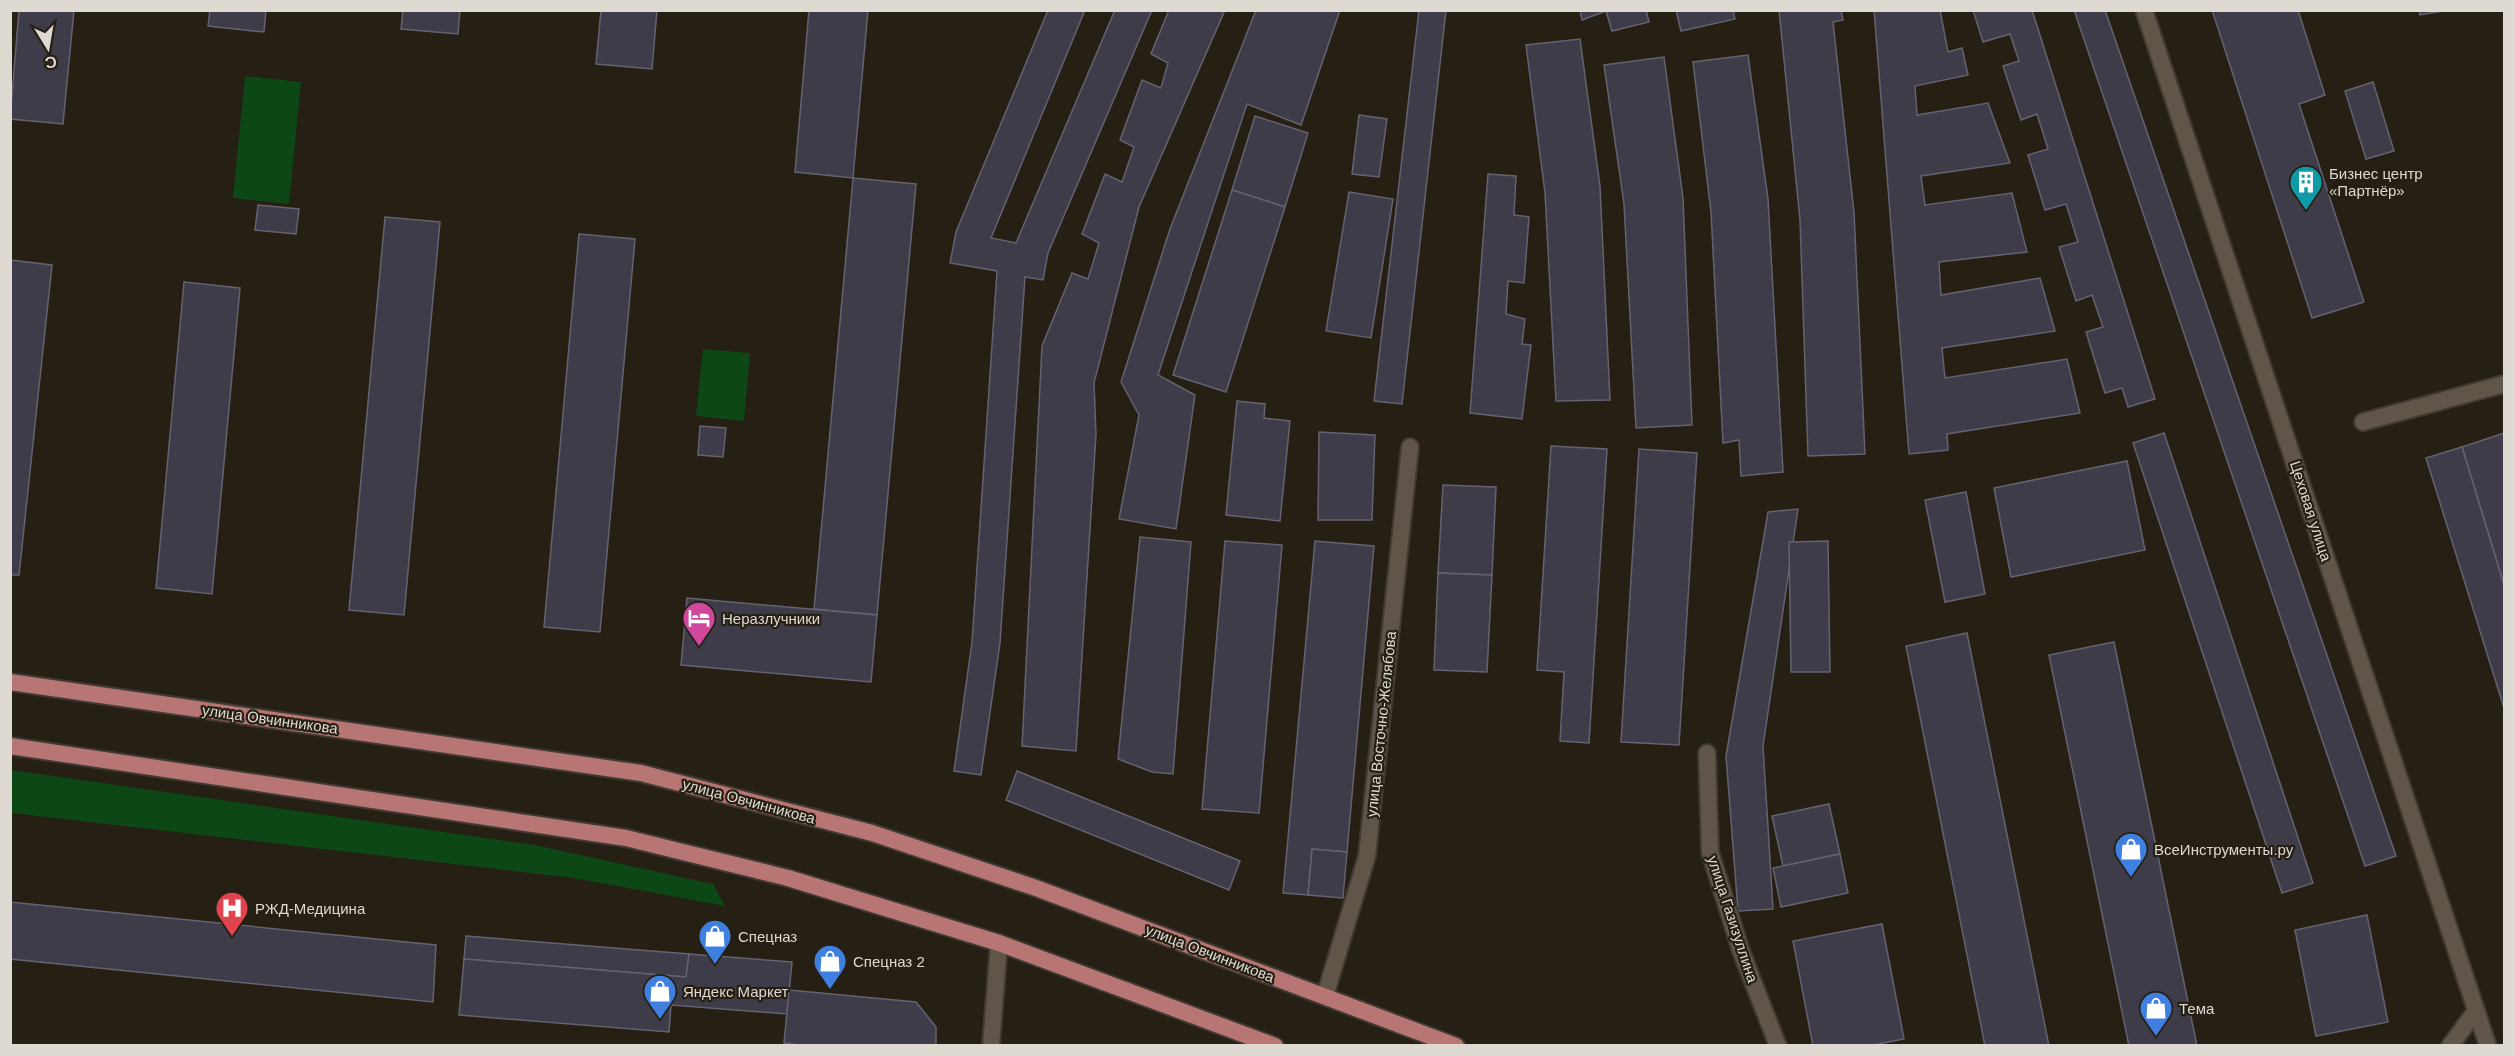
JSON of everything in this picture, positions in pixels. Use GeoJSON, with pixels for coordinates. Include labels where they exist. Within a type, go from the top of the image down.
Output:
{"type":"FeatureCollection","features":[{"type":"Feature","properties":{"kind":"main road","name":"Цеховая улица"},"geometry":{"type":"LineString","coordinates":[[2144,10],[2488,1046]]}},
{"type":"Feature","properties":{"kind":"main road"},"geometry":{"type":"LineString","coordinates":[[2363,422],[2505,384]]}},
{"type":"Feature","properties":{"kind":"main road","name":"улица Восточно-Желябова"},"geometry":{"type":"LineString","coordinates":[[1325,996],[1367,856],[1410,447]]}},
{"type":"Feature","properties":{"kind":"main road","name":"улица Овчинникова"},"geometry":{"type":"LineString","coordinates":[[10,682],[641,773],[872,833],[1036,888],[1456,1046]]}},
{"type":"Feature","properties":{"kind":"main road"},"geometry":{"type":"LineString","coordinates":[[10,746],[626,838],[788,878],[999,943],[1275,1046]]}},
{"type":"Feature","properties":{"kind":"main road","name":"улица Газизуллина"},"geometry":{"type":"LineString","coordinates":[[1707,753],[1710,852],[1741,951],[1778,1046]]}},
{"type":"Feature","properties":{"kind":"main road"},"geometry":{"type":"LineString","coordinates":[[991,1046],[999,943]]}},
{"type":"Feature","properties":{"kind":"main road"},"geometry":{"type":"LineString","coordinates":[[2450,1046],[2475,1012]]}},
{"type":"Feature","properties":{"kind":"green space"},"geometry":{"type":"Polygon","coordinates":[[[245,76],[301,82],[289,204],[233,198],[245,76]]]}},
{"type":"Feature","properties":{"kind":"green space"},"geometry":{"type":"Polygon","coordinates":[[[703,349],[750,353],[744,421],[696,416],[703,349]]]}},
{"type":"Feature","properties":{"kind":"green space"},"geometry":{"type":"Polygon","coordinates":[[[11,770],[535,845],[713,884],[725,906],[574,878],[11,813],[11,770]]]}},
{"type":"Feature","properties":{"kind":"building"},"geometry":{"type":"Polygon","coordinates":[[[19,10],[74,10],[63,124],[10,119],[19,10]]]}},
{"type":"Feature","properties":{"kind":"building"},"geometry":{"type":"Polygon","coordinates":[[[210,10],[266,10],[264,32],[208,26],[210,10]]]}},
{"type":"Feature","properties":{"kind":"building"},"geometry":{"type":"Polygon","coordinates":[[[403,10],[460,10],[458,34],[401,29],[403,10]]]}},
{"type":"Feature","properties":{"kind":"building"},"geometry":{"type":"Polygon","coordinates":[[[601,10],[657,10],[652,69],[596,64],[601,10]]]}},
{"type":"Feature","properties":{"kind":"building"},"geometry":{"type":"Polygon","coordinates":[[[809,10],[868,10],[853,178],[795,172],[809,10]]]}},
{"type":"Feature","properties":{"kind":"building"},"geometry":{"type":"Polygon","coordinates":[[[1048,10],[1085,10],[991,238],[1016,243],[1115,10],[1152,10],[1048,253],[1043,280],[1025,277],[1000,643],[981,775],[954,771],[972,642],[997,271],[950,263],[956,232],[1048,10]]]}},
{"type":"Feature","properties":{"kind":"building"},"geometry":{"type":"Polygon","coordinates":[[[1169,10],[1225,10],[1139,207],[1094,383],[1096,434],[1076,751],[1022,746],[1042,346],[1072,273],[1088,279],[1099,243],[1082,234],[1105,174],[1122,182],[1134,147],[1120,140],[1142,80],[1161,88],[1168,63],[1151,54],[1169,10]]]}},
{"type":"Feature","properties":{"kind":"building"},"geometry":{"type":"Polygon","coordinates":[[[1256,10],[1340,10],[1301,125],[1247,104],[1158,375],[1195,395],[1176,529],[1119,519],[1139,415],[1121,382],[1170,229],[1256,10]]]}},
{"type":"Feature","properties":{"kind":"building"},"geometry":{"type":"Polygon","coordinates":[[[1419,10],[1446,10],[1402,404],[1374,401],[1419,10]]]}},
{"type":"Feature","properties":{"kind":"building"},"geometry":{"type":"Polygon","coordinates":[[[1580,10],[1646,10],[1649,22],[1612,31],[1606,11],[1582,20],[1580,10]]]}},
{"type":"Feature","properties":{"kind":"building"},"geometry":{"type":"Polygon","coordinates":[[[1676,10],[1733,10],[1735,19],[1681,31],[1676,10]]]}},
{"type":"Feature","properties":{"kind":"building"},"geometry":{"type":"Polygon","coordinates":[[[1779,10],[1841,10],[1843,20],[1833,22],[1854,212],[1865,454],[1808,456],[1800,220],[1779,10]]]}},
{"type":"Feature","properties":{"kind":"building"},"geometry":{"type":"Polygon","coordinates":[[[1874,10],[1940,10],[1948,52],[1962,48],[1968,75],[1915,86],[1917,115],[1988,103],[2010,163],[1921,176],[1925,205],[2012,193],[2027,252],[1939,262],[1941,295],[2040,278],[2055,331],[1942,348],[1945,378],[2067,359],[2080,413],[1947,434],[1948,450],[1909,454],[1874,10]]]}},
{"type":"Feature","properties":{"kind":"building"},"geometry":{"type":"Polygon","coordinates":[[[1973,10],[2032,10],[2155,399],[2128,407],[2122,388],[2105,393],[2086,332],[2103,327],[2092,295],[2076,301],[2059,247],[2078,242],[2066,204],[2045,210],[2028,155],[2048,149],[2037,114],[2021,120],[2003,66],[2019,61],[2010,34],[1983,42],[1973,10]]]}},
{"type":"Feature","properties":{"kind":"building"},"geometry":{"type":"Polygon","coordinates":[[[2074,10],[2105,10],[2396,856],[2365,866],[2074,10]]]}},
{"type":"Feature","properties":{"kind":"building","name":"Бизнес центр «Партнёр»"},"geometry":{"type":"Polygon","coordinates":[[[2212,10],[2298,10],[2325,95],[2299,104],[2364,302],[2312,318],[2212,10]]]}},
{"type":"Feature","properties":{"kind":"building"},"geometry":{"type":"Polygon","coordinates":[[[2419,10],[2448,10],[2420,15],[2419,10]]]}},
{"type":"Feature","properties":{"kind":"building"},"geometry":{"type":"Polygon","coordinates":[[[1580,39],[1600,186],[1610,400],[1556,401],[1545,193],[1526,45],[1580,39]]]}},
{"type":"Feature","properties":{"kind":"building"},"geometry":{"type":"Polygon","coordinates":[[[1748,55],[1768,199],[1783,472],[1741,476],[1739,440],[1723,443],[1711,212],[1693,62],[1748,55]]]}},
{"type":"Feature","properties":{"kind":"building"},"geometry":{"type":"Polygon","coordinates":[[[1664,57],[1683,198],[1692,425],[1636,428],[1624,204],[1604,65],[1664,57]]]}},
{"type":"Feature","properties":{"kind":"building"},"geometry":{"type":"Polygon","coordinates":[[[2373,82],[2394,151],[2366,159],[2345,91],[2373,82]]]}},
{"type":"Feature","properties":{"kind":"building"},"geometry":{"type":"Polygon","coordinates":[[[1359,115],[1387,119],[1379,177],[1352,174],[1359,115]]]}},
{"type":"Feature","properties":{"kind":"building"},"geometry":{"type":"Polygon","coordinates":[[[1255,116],[1308,133],[1285,207],[1232,190],[1255,116]]]}},
{"type":"Feature","properties":{"kind":"building"},"geometry":{"type":"Polygon","coordinates":[[[1488,174],[1516,176],[1514,215],[1529,217],[1524,283],[1508,281],[1506,314],[1525,319],[1522,344],[1531,345],[1522,419],[1470,413],[1488,174]]]}},
{"type":"Feature","properties":{"kind":"building"},"geometry":{"type":"Polygon","coordinates":[[[853,178],[916,184],[877,615],[814,609],[853,178]]]}},
{"type":"Feature","properties":{"kind":"building"},"geometry":{"type":"Polygon","coordinates":[[[1232,190],[1285,207],[1226,392],[1173,375],[1232,190]]]}},
{"type":"Feature","properties":{"kind":"building"},"geometry":{"type":"Polygon","coordinates":[[[1349,192],[1393,199],[1371,338],[1326,331],[1349,192]]]}},
{"type":"Feature","properties":{"kind":"building"},"geometry":{"type":"Polygon","coordinates":[[[258,205],[299,209],[296,234],[255,230],[258,205]]]}},
{"type":"Feature","properties":{"kind":"building"},"geometry":{"type":"Polygon","coordinates":[[[385,217],[440,222],[404,615],[349,610],[385,217]]]}},
{"type":"Feature","properties":{"kind":"building"},"geometry":{"type":"Polygon","coordinates":[[[579,234],[635,239],[600,632],[544,627],[579,234]]]}},
{"type":"Feature","properties":{"kind":"building"},"geometry":{"type":"Polygon","coordinates":[[[10,260],[52,265],[19,575],[10,575],[10,260]]]}},
{"type":"Feature","properties":{"kind":"building"},"geometry":{"type":"Polygon","coordinates":[[[184,282],[240,288],[212,594],[156,588],[184,282]]]}},
{"type":"Feature","properties":{"kind":"building"},"geometry":{"type":"Polygon","coordinates":[[[1237,401],[1265,404],[1264,418],[1290,421],[1280,521],[1226,515],[1237,401]]]}},
{"type":"Feature","properties":{"kind":"building"},"geometry":{"type":"Polygon","coordinates":[[[700,426],[726,428],[723,457],[698,455],[700,426]]]}},
{"type":"Feature","properties":{"kind":"building"},"geometry":{"type":"Polygon","coordinates":[[[1319,432],[1375,435],[1372,520],[1318,520],[1319,432]]]}},
{"type":"Feature","properties":{"kind":"building"},"geometry":{"type":"Polygon","coordinates":[[[2164,433],[2313,883],[2282,893],[2133,443],[2164,433]]]}},
{"type":"Feature","properties":{"kind":"building"},"geometry":{"type":"Polygon","coordinates":[[[2504,433],[2504,585],[2462,447],[2504,433]]]}},
{"type":"Feature","properties":{"kind":"building"},"geometry":{"type":"Polygon","coordinates":[[[1551,446],[1607,449],[1589,743],[1560,741],[1564,672],[1537,670],[1551,446]]]}},
{"type":"Feature","properties":{"kind":"building"},"geometry":{"type":"Polygon","coordinates":[[[2462,447],[2504,585],[2504,708],[2426,458],[2462,447]]]}},
{"type":"Feature","properties":{"kind":"building"},"geometry":{"type":"Polygon","coordinates":[[[1639,449],[1697,453],[1679,745],[1621,742],[1639,449]]]}},
{"type":"Feature","properties":{"kind":"building"},"geometry":{"type":"Polygon","coordinates":[[[2127,461],[2145,550],[2011,577],[1994,488],[2127,461]]]}},
{"type":"Feature","properties":{"kind":"building"},"geometry":{"type":"Polygon","coordinates":[[[1443,485],[1496,487],[1492,575],[1438,573],[1443,485]]]}},
{"type":"Feature","properties":{"kind":"building"},"geometry":{"type":"Polygon","coordinates":[[[1966,492],[1985,594],[1945,602],[1925,500],[1966,492]]]}},
{"type":"Feature","properties":{"kind":"building"},"geometry":{"type":"Polygon","coordinates":[[[1798,509],[1763,746],[1773,909],[1738,911],[1726,756],[1768,512],[1798,509]]]}},
{"type":"Feature","properties":{"kind":"building"},"geometry":{"type":"Polygon","coordinates":[[[1140,537],[1191,542],[1173,774],[1152,772],[1118,759],[1140,537]]]}},
{"type":"Feature","properties":{"kind":"building"},"geometry":{"type":"Polygon","coordinates":[[[1225,541],[1282,545],[1259,813],[1202,809],[1225,541]]]}},
{"type":"Feature","properties":{"kind":"building"},"geometry":{"type":"Polygon","coordinates":[[[1315,541],[1374,546],[1347,852],[1312,849],[1308,895],[1283,893],[1315,541]]]}},
{"type":"Feature","properties":{"kind":"building"},"geometry":{"type":"Polygon","coordinates":[[[1828,541],[1830,672],[1791,672],[1789,542],[1828,541]]]}},
{"type":"Feature","properties":{"kind":"building"},"geometry":{"type":"Polygon","coordinates":[[[1438,573],[1492,575],[1487,672],[1434,670],[1438,573]]]}},
{"type":"Feature","properties":{"kind":"building"},"geometry":{"type":"Polygon","coordinates":[[[687,598],[877,615],[871,682],[681,665],[687,598]]]}},
{"type":"Feature","properties":{"kind":"building"},"geometry":{"type":"Polygon","coordinates":[[[1967,633],[2049,1046],[1985,1046],[1906,646],[1967,633]]]}},
{"type":"Feature","properties":{"kind":"building"},"geometry":{"type":"Polygon","coordinates":[[[2114,642],[2197,1046],[2129,1046],[2049,655],[2114,642]]]}},
{"type":"Feature","properties":{"kind":"building"},"geometry":{"type":"Polygon","coordinates":[[[1017,771],[1240,861],[1229,890],[1006,800],[1017,771]]]}},
{"type":"Feature","properties":{"kind":"building"},"geometry":{"type":"Polygon","coordinates":[[[1829,804],[1840,854],[1783,866],[1772,816],[1829,804]]]}},
{"type":"Feature","properties":{"kind":"building"},"geometry":{"type":"Polygon","coordinates":[[[1312,849],[1347,852],[1343,898],[1308,895],[1312,849]]]}},
{"type":"Feature","properties":{"kind":"building"},"geometry":{"type":"Polygon","coordinates":[[[1840,854],[1848,893],[1781,907],[1773,868],[1840,854]]]}},
{"type":"Feature","properties":{"kind":"building"},"geometry":{"type":"Polygon","coordinates":[[[10,902],[436,945],[433,1002],[10,959],[10,902]]]}},
{"type":"Feature","properties":{"kind":"building"},"geometry":{"type":"Polygon","coordinates":[[[2367,915],[2388,1022],[2316,1036],[2295,930],[2367,915]]]}},
{"type":"Feature","properties":{"kind":"building"},"geometry":{"type":"Polygon","coordinates":[[[1882,924],[1904,1039],[1868,1046],[1813,1046],[1793,941],[1882,924]]]}},
{"type":"Feature","properties":{"kind":"building"},"geometry":{"type":"Polygon","coordinates":[[[466,936],[689,954],[686,977],[464,959],[466,936]]]}},
{"type":"Feature","properties":{"kind":"building"},"geometry":{"type":"Polygon","coordinates":[[[689,954],[792,962],[787,1014],[671,1005],[669,1032],[459,1015],[464,959],[686,977],[689,954]]]}},
{"type":"Feature","properties":{"kind":"building"},"geometry":{"type":"Polygon","coordinates":[[[789,990],[916,1002],[936,1027],[936,1046],[808,1046],[784,1043],[789,990]]]}},
{"type":"Feature","properties":{"kind":"place","name":"Бизнес центр «Партнёр»"},"geometry":{"type":"Point","coordinates":[2306,211]}},
{"type":"Feature","properties":{"kind":"place","name":"Неразлучники"},"geometry":{"type":"Point","coordinates":[699,647]}},
{"type":"Feature","properties":{"kind":"place","name":"ВсеИнструменты.ру"},"geometry":{"type":"Point","coordinates":[2131,878]}},
{"type":"Feature","properties":{"kind":"place","name":"РЖД-Медицина"},"geometry":{"type":"Point","coordinates":[232,937]}},
{"type":"Feature","properties":{"kind":"place","name":"Спецназ"},"geometry":{"type":"Point","coordinates":[715,965]}},
{"type":"Feature","properties":{"kind":"place","name":"Спецназ 2"},"geometry":{"type":"Point","coordinates":[830,990]}},
{"type":"Feature","properties":{"kind":"place","name":"Яндекс Маркет"},"geometry":{"type":"Point","coordinates":[660,1020]}},
{"type":"Feature","properties":{"kind":"place","name":"Тема"},"geometry":{"type":"Point","coordinates":[2156,1037]}}]}
